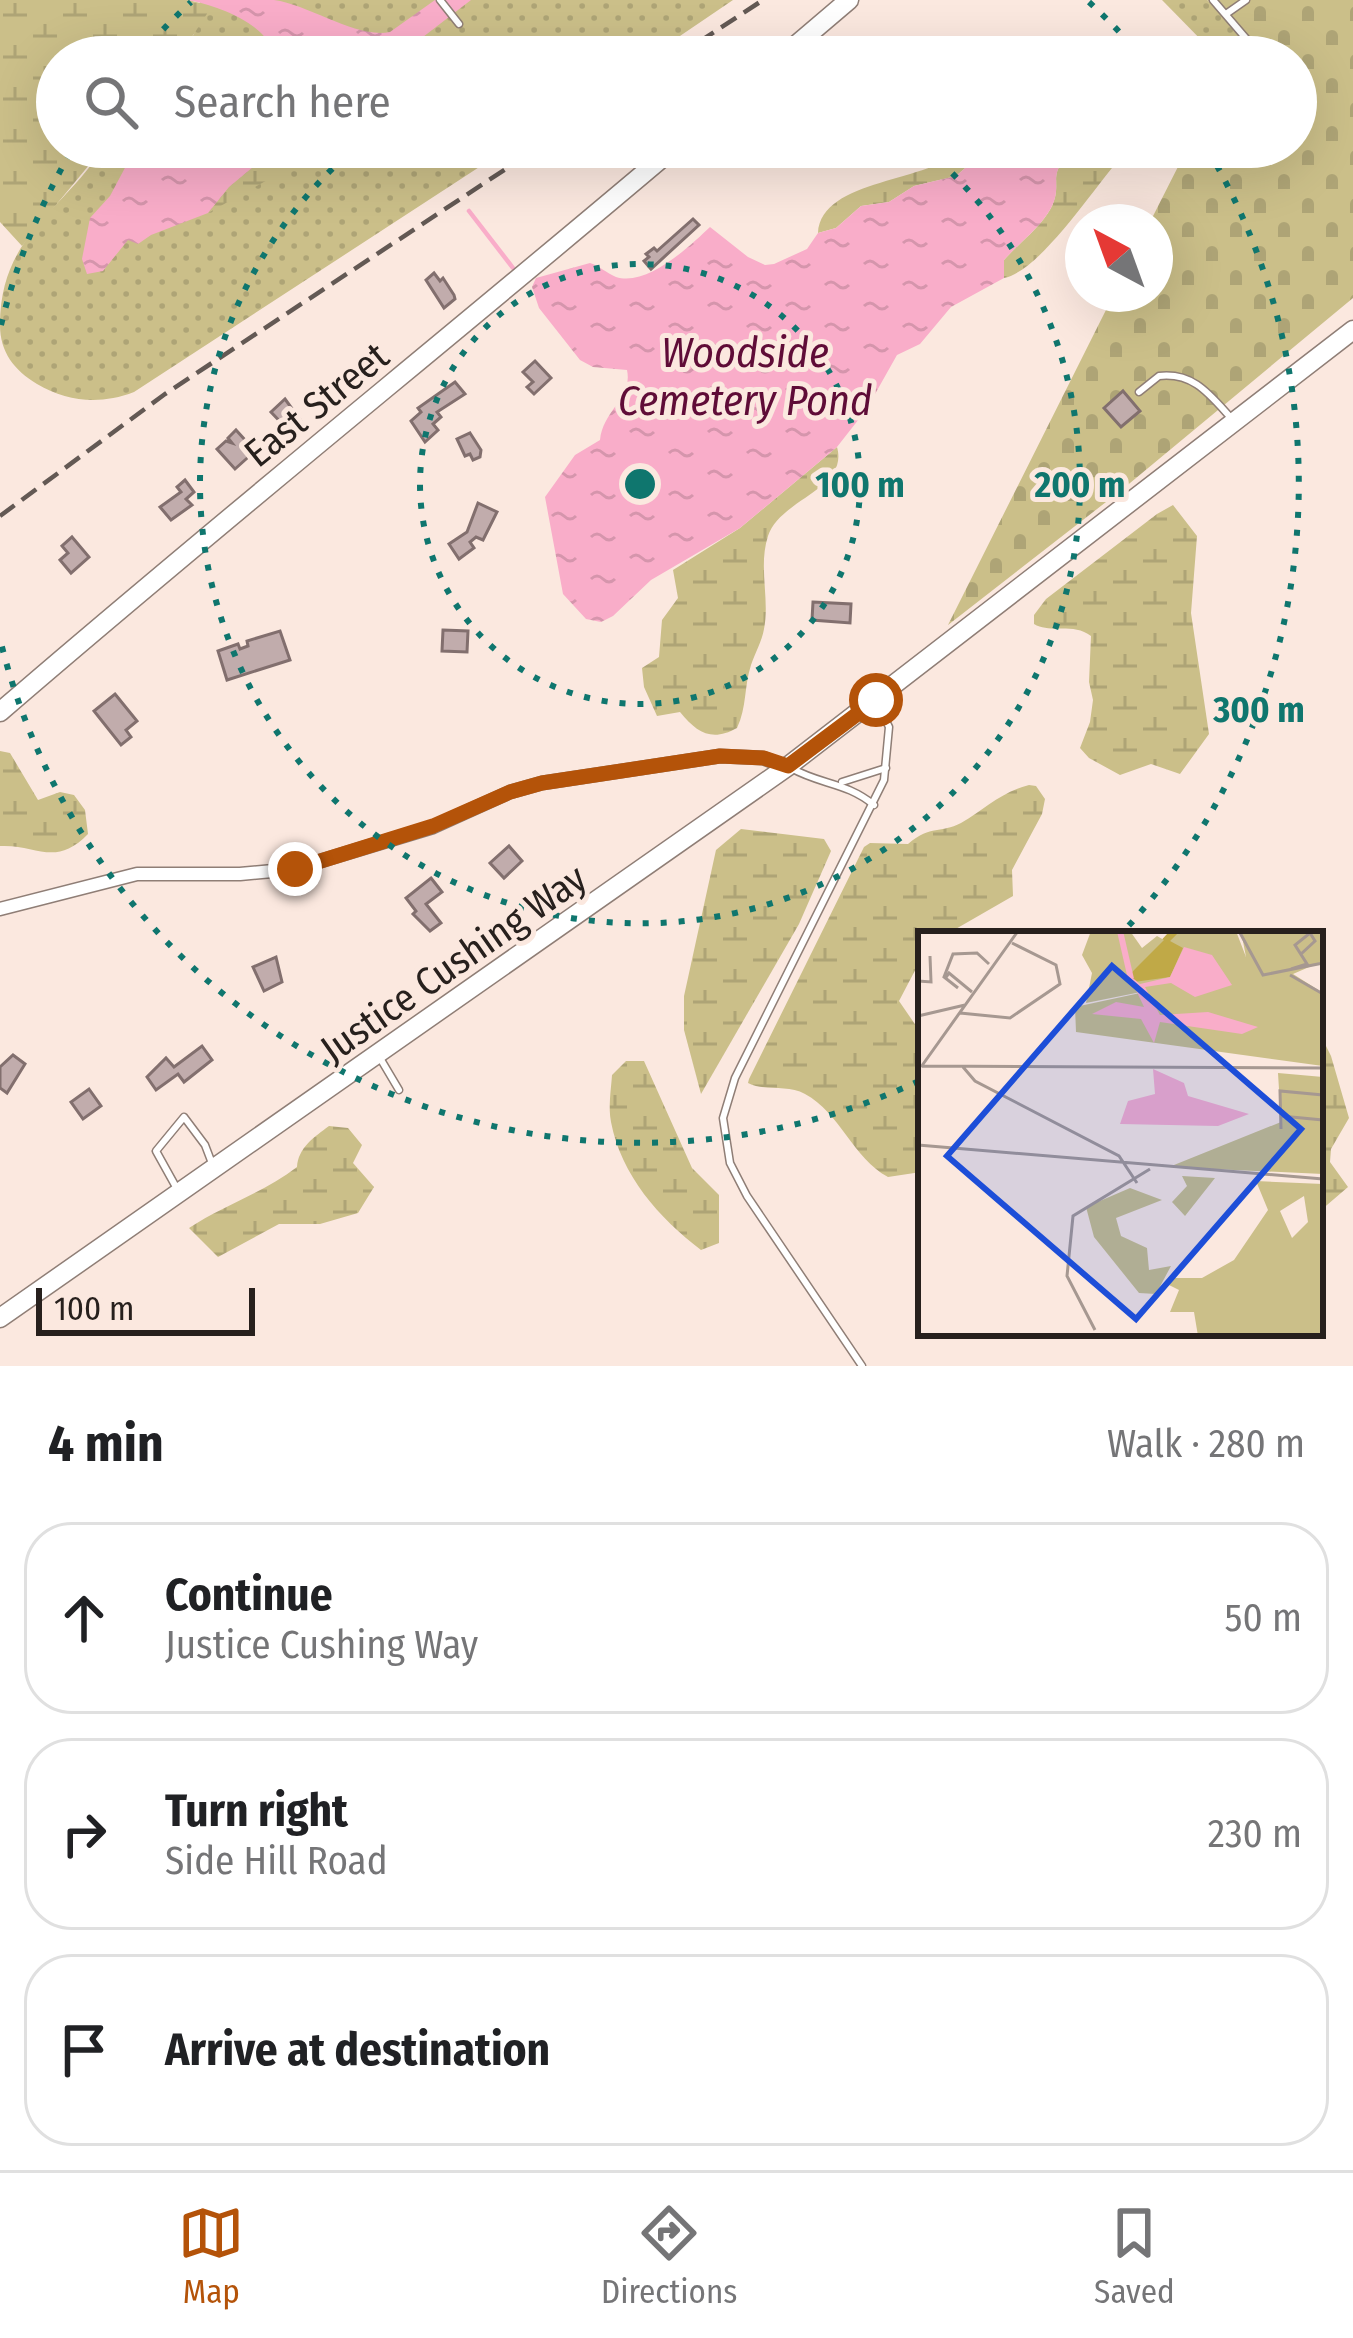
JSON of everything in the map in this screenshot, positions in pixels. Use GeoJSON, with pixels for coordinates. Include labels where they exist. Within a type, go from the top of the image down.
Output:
{"type":"FeatureCollection","features":[{"type":"Feature","properties":{"kind":"main road"},"geometry":{"type":"LineString","coordinates":[[807,36],[849,0]]}},
{"type":"Feature","properties":{"kind":"main road","name":"East Street"},"geometry":{"type":"LineString","coordinates":[[0,712],[179,557],[650,168]]}},
{"type":"Feature","properties":{"kind":"main road","name":"Justice Cushing Way"},"geometry":{"type":"LineString","coordinates":[[0,1318],[788,766],[1353,330]]}},
{"type":"Feature","properties":{"kind":"street"},"geometry":{"type":"LineString","coordinates":[[0,909],[126,875],[295,869],[433,826],[542,783],[720,756],[764,758],[788,766]]}},
{"type":"Feature","properties":{"kind":"lane"},"geometry":{"type":"LineString","coordinates":[[440,0],[458,24]]}},
{"type":"Feature","properties":{"kind":"lane"},"geometry":{"type":"LineString","coordinates":[[1213,0],[1244,36]]}},
{"type":"Feature","properties":{"kind":"lane"},"geometry":{"type":"LineString","coordinates":[[1226,14],[1246,0]]}},
{"type":"Feature","properties":{"kind":"lane"},"geometry":{"type":"LineString","coordinates":[[1139,392],[1159,376],[1186,377],[1201,385],[1234,422]]}},
{"type":"Feature","properties":{"kind":"lane"},"geometry":{"type":"LineString","coordinates":[[862,1366],[747,1196],[730,1163],[723,1130],[725,1105],[736,1078],[874,805],[886,768],[889,728],[876,700]]}},
{"type":"Feature","properties":{"kind":"lane"},"geometry":{"type":"LineString","coordinates":[[788,766],[808,778],[839,783],[874,805]]}},
{"type":"Feature","properties":{"kind":"lane"},"geometry":{"type":"LineString","coordinates":[[839,783],[886,768]]}},
{"type":"Feature","properties":{"kind":"lane"},"geometry":{"type":"LineString","coordinates":[[378,1055],[399,1090]]}},
{"type":"Feature","properties":{"kind":"lane"},"geometry":{"type":"LineString","coordinates":[[179,1193],[156,1151],[184,1117],[205,1145],[215,1169]]}},
{"type":"Feature","properties":{"kind":"green space"},"geometry":{"type":"Polygon","coordinates":[[[0,0],[188,0],[212,6],[193,36],[36,36],[36,168],[87,168],[22,246],[0,222],[0,0]]]}},
{"type":"Feature","properties":{"kind":"green space"},"geometry":{"type":"Polygon","coordinates":[[[188,0],[733,0],[680,36],[193,36],[200,2],[188,0]]]}},
{"type":"Feature","properties":{"kind":"green space"},"geometry":{"type":"Polygon","coordinates":[[[1162,0],[1207,0],[1243,36],[1197,36],[1162,0]]]}},
{"type":"Feature","properties":{"kind":"green space"},"geometry":{"type":"Polygon","coordinates":[[[1207,0],[1353,0],[1353,298],[1124,488],[948,625],[1105,312],[1173,312],[1173,204],[1159,204],[1177,168],[1317,168],[1317,36],[1242,36],[1207,0]]]}},
{"type":"Feature","properties":{"kind":"green space"},"geometry":{"type":"Polygon","coordinates":[[[252,168],[289,168],[208,213],[252,168]]]}},
{"type":"Feature","properties":{"kind":"green space"},"geometry":{"type":"Polygon","coordinates":[[[478,168],[134,392],[84,400],[49,390],[22,373],[6,352],[0,325],[10,269],[22,247],[87,170],[478,168]]]}},
{"type":"Feature","properties":{"kind":"green space"},"geometry":{"type":"Polygon","coordinates":[[[928,168],[965,168],[956,176],[914,186],[889,202],[861,206],[836,228],[818,233],[824,215],[857,191],[928,168]]]}},
{"type":"Feature","properties":{"kind":"green space"},"geometry":{"type":"Polygon","coordinates":[[[1059,168],[1113,168],[1083,204],[1065,204],[1065,226],[1036,259],[1004,278],[1004,260],[1035,229],[1055,198],[1059,168]]]}},
{"type":"Feature","properties":{"kind":"green space"},"geometry":{"type":"Polygon","coordinates":[[[837,447],[833,473],[786,512],[768,536],[764,629],[737,728],[712,735],[680,712],[657,716],[644,687],[642,668],[659,657],[662,620],[678,598],[673,570],[740,528],[837,447]]]}},
{"type":"Feature","properties":{"kind":"green space"},"geometry":{"type":"Polygon","coordinates":[[[1173,505],[1197,536],[1191,613],[1209,734],[1180,774],[1151,764],[1120,775],[1080,748],[1093,700],[1091,636],[1041,627],[1034,624],[1034,615],[1046,599],[1173,505]]]}},
{"type":"Feature","properties":{"kind":"green space"},"geometry":{"type":"Polygon","coordinates":[[[0,751],[10,753],[38,800],[60,792],[74,795],[85,810],[88,834],[55,852],[0,846],[0,751]]]}},
{"type":"Feature","properties":{"kind":"green space"},"geometry":{"type":"Polygon","coordinates":[[[1036,786],[1045,799],[1042,814],[1012,870],[1013,896],[952,931],[918,931],[918,965],[899,1001],[918,1029],[918,1172],[888,1177],[865,1159],[817,1102],[798,1091],[755,1086],[749,1079],[864,847],[908,844],[923,834],[961,823],[1019,788],[1036,786]]]}},
{"type":"Feature","properties":{"kind":"green space"},"geometry":{"type":"Polygon","coordinates":[[[741,829],[824,839],[831,851],[799,924],[701,1094],[684,1030],[684,996],[716,850],[741,829]]]}},
{"type":"Feature","properties":{"kind":"green space"},"geometry":{"type":"Polygon","coordinates":[[[1323,1040],[1349,1118],[1331,1149],[1330,1162],[1348,1187],[1323,1208],[1323,1040]]]}},
{"type":"Feature","properties":{"kind":"green space"},"geometry":{"type":"Polygon","coordinates":[[[626,1061],[644,1061],[692,1168],[719,1195],[719,1243],[701,1250],[685,1237],[644,1194],[623,1160],[610,1104],[612,1075],[626,1061]]]}},
{"type":"Feature","properties":{"kind":"green space"},"geometry":{"type":"Polygon","coordinates":[[[329,1126],[348,1128],[362,1145],[353,1163],[374,1187],[358,1213],[320,1224],[279,1224],[218,1257],[189,1228],[297,1167],[304,1149],[329,1126]]]}},
{"type":"Feature","properties":{"kind":"water"},"geometry":{"type":"Polygon","coordinates":[[[188,0],[274,0],[377,33],[390,32],[435,0],[471,0],[424,36],[264,36],[213,7],[188,0]]]}},
{"type":"Feature","properties":{"kind":"water"},"geometry":{"type":"Polygon","coordinates":[[[125,168],[252,168],[208,213],[138,244],[128,240],[103,271],[87,274],[82,259],[90,218],[110,196],[125,168]]]}},
{"type":"Feature","properties":{"kind":"water","name":"Woodside Cemetery Pond"},"geometry":{"type":"Polygon","coordinates":[[[965,168],[1059,168],[1055,199],[1035,229],[1004,260],[1004,278],[951,307],[920,344],[897,355],[866,410],[837,447],[740,528],[651,580],[613,616],[601,622],[586,619],[563,594],[545,497],[575,455],[600,440],[606,420],[626,389],[627,370],[593,367],[580,360],[539,308],[532,287],[536,278],[590,263],[616,277],[641,276],[667,263],[710,227],[748,257],[774,264],[807,249],[818,233],[836,228],[861,206],[889,202],[914,186],[956,176],[965,168]]]}},
{"type":"Feature","properties":{"kind":"building"},"geometry":{"type":"Polygon","coordinates":[[[693,219],[699,225],[651,269],[644,261],[649,257],[646,254],[654,248],[657,251],[693,219]]]}},
{"type":"Feature","properties":{"kind":"building"},"geometry":{"type":"Polygon","coordinates":[[[434,273],[454,295],[444,308],[426,280],[434,273]]]}},
{"type":"Feature","properties":{"kind":"building"},"geometry":{"type":"Polygon","coordinates":[[[535,361],[551,378],[534,394],[527,387],[533,382],[523,372],[535,361]]]}},
{"type":"Feature","properties":{"kind":"building"},"geometry":{"type":"Polygon","coordinates":[[[455,382],[465,394],[437,412],[441,417],[433,424],[438,430],[425,442],[411,421],[421,412],[418,408],[455,382]]]}},
{"type":"Feature","properties":{"kind":"building"},"geometry":{"type":"Polygon","coordinates":[[[1123,391],[1140,411],[1121,427],[1104,408],[1123,391]]]}},
{"type":"Feature","properties":{"kind":"building"},"geometry":{"type":"Polygon","coordinates":[[[285,399],[301,421],[289,431],[271,412],[285,399]]]}},
{"type":"Feature","properties":{"kind":"building"},"geometry":{"type":"Polygon","coordinates":[[[236,430],[255,451],[235,469],[217,449],[226,441],[232,443],[228,438],[236,430]]]}},
{"type":"Feature","properties":{"kind":"building"},"geometry":{"type":"Polygon","coordinates":[[[470,433],[481,450],[473,460],[470,454],[465,456],[457,439],[470,433]]]}},
{"type":"Feature","properties":{"kind":"building"},"geometry":{"type":"Polygon","coordinates":[[[185,480],[194,492],[186,499],[192,505],[171,520],[160,507],[181,492],[177,487],[185,480]]]}},
{"type":"Feature","properties":{"kind":"building"},"geometry":{"type":"Polygon","coordinates":[[[478,503],[497,512],[483,540],[476,537],[470,542],[474,548],[459,559],[449,544],[467,532],[478,503]]]}},
{"type":"Feature","properties":{"kind":"building"},"geometry":{"type":"Polygon","coordinates":[[[72,537],[89,557],[71,573],[60,560],[68,553],[62,546],[72,537]]]}},
{"type":"Feature","properties":{"kind":"building"},"geometry":{"type":"Polygon","coordinates":[[[813,602],[851,604],[850,623],[812,620],[813,602]]]}},
{"type":"Feature","properties":{"kind":"building"},"geometry":{"type":"Polygon","coordinates":[[[443,630],[468,631],[467,652],[442,651],[443,630]]]}},
{"type":"Feature","properties":{"kind":"building"},"geometry":{"type":"Polygon","coordinates":[[[280,631],[290,660],[227,680],[218,651],[238,644],[240,649],[248,646],[247,641],[280,631]]]}},
{"type":"Feature","properties":{"kind":"building"},"geometry":{"type":"Polygon","coordinates":[[[115,694],[137,721],[126,730],[131,737],[121,745],[94,711],[115,694]]]}},
{"type":"Feature","properties":{"kind":"building"},"geometry":{"type":"Polygon","coordinates":[[[509,846],[522,861],[504,878],[490,863],[509,846]]]}},
{"type":"Feature","properties":{"kind":"building"},"geometry":{"type":"Polygon","coordinates":[[[431,878],[442,892],[426,904],[441,923],[430,931],[413,914],[416,911],[406,898],[431,878]]]}},
{"type":"Feature","properties":{"kind":"building"},"geometry":{"type":"Polygon","coordinates":[[[276,957],[282,982],[264,991],[253,967],[276,957]]]}},
{"type":"Feature","properties":{"kind":"building"},"geometry":{"type":"Polygon","coordinates":[[[202,1046],[212,1060],[184,1082],[178,1074],[156,1090],[147,1077],[166,1058],[174,1067],[202,1046]]]}},
{"type":"Feature","properties":{"kind":"building"},"geometry":{"type":"Polygon","coordinates":[[[13,1055],[25,1064],[7,1093],[0,1088],[0,1067],[13,1055]]]}},
{"type":"Feature","properties":{"kind":"building"},"geometry":{"type":"Polygon","coordinates":[[[89,1089],[101,1106],[83,1119],[71,1102],[89,1089]]]}},
{"type":"Feature","properties":{"kind":"waterway"},"geometry":{"type":"LineString","coordinates":[[469,211],[513,268]]}},
{"type":"Feature","properties":{"kind":"railway"},"geometry":{"type":"LineString","coordinates":[[708,36],[763,0]]}},
{"type":"Feature","properties":{"kind":"railway"},"geometry":{"type":"LineString","coordinates":[[0,516],[165,394],[507,168]]}},
{"type":"Feature","properties":{"kind":"route"},"geometry":{"type":"LineString","coordinates":[[295,869],[405,836],[542,783],[720,756],[764,758],[788,766],[876,700]]}}]}
